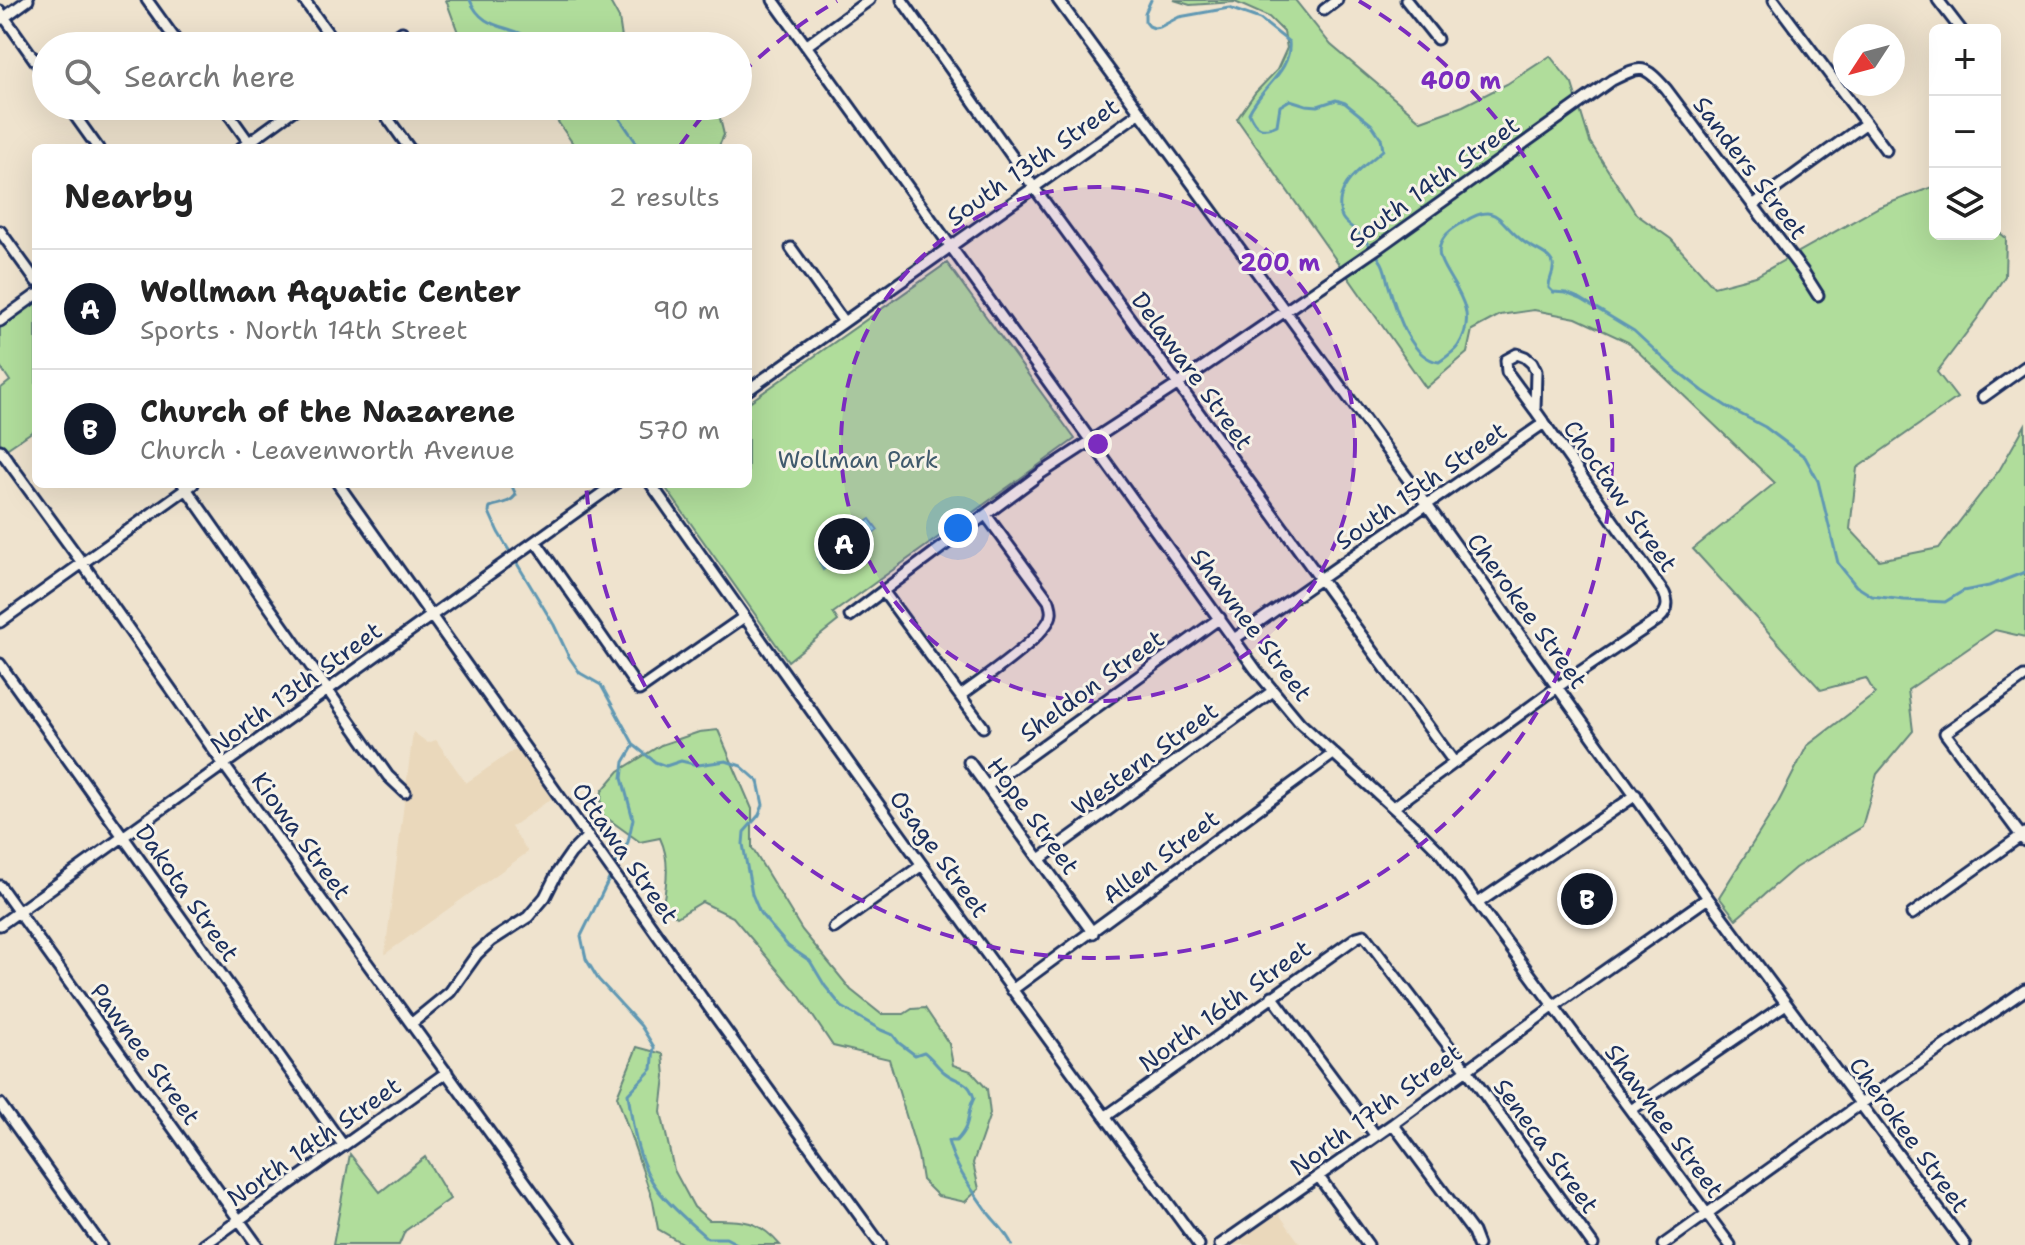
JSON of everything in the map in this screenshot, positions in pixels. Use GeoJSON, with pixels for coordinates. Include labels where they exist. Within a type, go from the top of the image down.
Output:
{"type":"FeatureCollection","features":[{"type":"Feature","properties":{"kind":"street"},"geometry":{"type":"LineString","coordinates":[[28,0],[1,16],[32,57]]}},
{"type":"Feature","properties":{"kind":"street"},"geometry":{"type":"LineString","coordinates":[[147,0],[170,32]]}},
{"type":"Feature","properties":{"kind":"street"},"geometry":{"type":"LineString","coordinates":[[304,0],[327,32]]}},
{"type":"Feature","properties":{"kind":"street","name":"Shawnee Street"},"geometry":{"type":"LineString","coordinates":[[773,0],[1273,691],[1300,723],[1439,851],[1730,1245]]}},
{"type":"Feature","properties":{"kind":"street"},"geometry":{"type":"LineString","coordinates":[[806,46],[869,0]]}},
{"type":"Feature","properties":{"kind":"street","name":"Delaware Street"},"geometry":{"type":"LineString","coordinates":[[902,0],[1177,385],[1454,762]]}},
{"type":"Feature","properties":{"kind":"street","name":"Cherokee Street"},"geometry":{"type":"LineString","coordinates":[[1058,0],[1427,505],[1708,898],[1965,1245]]}},
{"type":"Feature","properties":{"kind":"street"},"geometry":{"type":"LineString","coordinates":[[1324,10],[1337,0]]}},
{"type":"Feature","properties":{"kind":"street"},"geometry":{"type":"LineString","coordinates":[[1406,0],[1437,39]]}},
{"type":"Feature","properties":{"kind":"street"},"geometry":{"type":"LineString","coordinates":[[1774,0],[1886,150]]}},
{"type":"Feature","properties":{"kind":"street"},"geometry":{"type":"LineString","coordinates":[[1938,0],[1956,24]]}},
{"type":"Feature","properties":{"kind":"street","name":"South 14th Street"},"geometry":{"type":"LineString","coordinates":[[1092,442],[1379,247],[1612,80],[1638,68],[1644,69]]}},
{"type":"Feature","properties":{"kind":"street","name":"Sanders Street"},"geometry":{"type":"LineString","coordinates":[[1644,69],[1666,89],[1818,295]]}},
{"type":"Feature","properties":{"kind":"street","name":"South 13th Street"},"geometry":{"type":"LineString","coordinates":[[950,245],[1139,113]]}},
{"type":"Feature","properties":{"kind":"street"},"geometry":{"type":"LineString","coordinates":[[78,120],[95,144]]}},
{"type":"Feature","properties":{"kind":"street"},"geometry":{"type":"LineString","coordinates":[[232,120],[247,144]]}},
{"type":"Feature","properties":{"kind":"street"},"geometry":{"type":"LineString","coordinates":[[251,144],[281,120]]}},
{"type":"Feature","properties":{"kind":"street"},"geometry":{"type":"LineString","coordinates":[[389,120],[406,144]]}},
{"type":"Feature","properties":{"kind":"street"},"geometry":{"type":"LineString","coordinates":[[1753,205],[1865,124]]}},
{"type":"Feature","properties":{"kind":"street"},"geometry":{"type":"LineString","coordinates":[[0,231],[32,275]]}},
{"type":"Feature","properties":{"kind":"street"},"geometry":{"type":"LineString","coordinates":[[752,387],[950,245]]}},
{"type":"Feature","properties":{"kind":"street"},"geometry":{"type":"LineString","coordinates":[[791,248],[844,322]]}},
{"type":"Feature","properties":{"kind":"street"},"geometry":{"type":"LineString","coordinates":[[0,321],[32,298]]}},
{"type":"Feature","properties":{"kind":"street","name":"Choctaw Street"},"geometry":{"type":"LineString","coordinates":[[1535,410],[1536,371],[1525,357],[1517,354],[1511,356],[1506,360],[1507,372],[1664,593],[1668,607],[1659,619],[1556,688]]}},
{"type":"Feature","properties":{"kind":"street"},"geometry":{"type":"LineString","coordinates":[[1983,397],[2025,367]]}},
{"type":"Feature","properties":{"kind":"street","name":"South 15th Street"},"geometry":{"type":"LineString","coordinates":[[1234,639],[1544,423]]}},
{"type":"Feature","properties":{"kind":"street"},"geometry":{"type":"LineString","coordinates":[[850,616],[1040,474],[1092,442]]}},
{"type":"Feature","properties":{"kind":"street","name":"Kiowa Street"},"geometry":{"type":"LineString","coordinates":[[0,450],[571,1245]]}},
{"type":"Feature","properties":{"kind":"street"},"geometry":{"type":"LineString","coordinates":[[0,622],[184,488]]}},
{"type":"Feature","properties":{"kind":"street"},"geometry":{"type":"LineString","coordinates":[[188,488],[388,776],[405,792]]}},
{"type":"Feature","properties":{"kind":"street","name":"Ottawa Street"},"geometry":{"type":"LineString","coordinates":[[341,488],[881,1245]]}},
{"type":"Feature","properties":{"kind":"street","name":"North 13th Street"},"geometry":{"type":"LineString","coordinates":[[0,925],[610,488]]}},
{"type":"Feature","properties":{"kind":"street","name":"Osage Street"},"geometry":{"type":"LineString","coordinates":[[654,488],[1012,990],[1199,1245]]}},
{"type":"Feature","properties":{"kind":"street"},"geometry":{"type":"LineString","coordinates":[[961,695],[1036,638],[1052,615],[1049,601],[986,515]]}},
{"type":"Feature","properties":{"kind":"street"},"geometry":{"type":"LineString","coordinates":[[536,542],[639,690],[744,617]]}},
{"type":"Feature","properties":{"kind":"street"},"geometry":{"type":"LineString","coordinates":[[883,591],[983,727]]}},
{"type":"Feature","properties":{"kind":"street","name":"Sheldon Street"},"geometry":{"type":"LineString","coordinates":[[987,786],[1220,618]]}},
{"type":"Feature","properties":{"kind":"street","name":"Dakota Street"},"geometry":{"type":"LineString","coordinates":[[0,664],[343,1145]]}},
{"type":"Feature","properties":{"kind":"street"},"geometry":{"type":"LineString","coordinates":[[1912,914],[2024,837],[1945,733],[2024,677]]}},
{"type":"Feature","properties":{"kind":"street"},"geometry":{"type":"LineString","coordinates":[[1394,807],[1556,688]]}},
{"type":"Feature","properties":{"kind":"street","name":"Western Street"},"geometry":{"type":"LineString","coordinates":[[1040,859],[1273,691]]}},
{"type":"Feature","properties":{"kind":"street","name":"Allen Street"},"geometry":{"type":"LineString","coordinates":[[1012,990],[1333,754]]}},
{"type":"Feature","properties":{"kind":"street","name":"Hope Street"},"geometry":{"type":"LineString","coordinates":[[969,762],[1093,933]]}},
{"type":"Feature","properties":{"kind":"street"},"geometry":{"type":"LineString","coordinates":[[1478,903],[1636,795]]}},
{"type":"Feature","properties":{"kind":"street"},"geometry":{"type":"LineString","coordinates":[[412,1023],[450,992],[477,954],[491,941],[528,917],[545,897],[571,853],[588,836]]}},
{"type":"Feature","properties":{"kind":"street"},"geometry":{"type":"LineString","coordinates":[[834,928],[922,865]]}},
{"type":"Feature","properties":{"kind":"street","name":"Pawnee Street"},"geometry":{"type":"LineString","coordinates":[[0,886],[257,1245]]}},
{"type":"Feature","properties":{"kind":"street","name":"North 17th Street"},"geometry":{"type":"LineString","coordinates":[[1220,1245],[1708,898]]}},
{"type":"Feature","properties":{"kind":"street","name":"North 16th Street"},"geometry":{"type":"LineString","coordinates":[[1105,1117],[1357,937],[1364,935],[1370,941]]}},
{"type":"Feature","properties":{"kind":"street","name":"Seneca Street"},"geometry":{"type":"LineString","coordinates":[[1370,941],[1593,1245]]}},
{"type":"Feature","properties":{"kind":"street"},"geometry":{"type":"LineString","coordinates":[[1663,1245],[2025,990]]}},
{"type":"Feature","properties":{"kind":"street"},"geometry":{"type":"LineString","coordinates":[[1272,996],[1376,1136]]}},
{"type":"Feature","properties":{"kind":"street"},"geometry":{"type":"LineString","coordinates":[[1631,1110],[1786,1004]]}},
{"type":"Feature","properties":{"kind":"street","name":"North 14th Street"},"geometry":{"type":"LineString","coordinates":[[204,1245],[447,1072]]}},
{"type":"Feature","properties":{"kind":"street"},"geometry":{"type":"LineString","coordinates":[[0,1104],[101,1245]]}},
{"type":"Feature","properties":{"kind":"street"},"geometry":{"type":"LineString","coordinates":[[1393,1124],[1473,1232],[1478,1245]]}},
{"type":"Feature","properties":{"kind":"street"},"geometry":{"type":"LineString","coordinates":[[1319,1177],[1368,1245]]}},
{"type":"Feature","properties":{"kind":"shaded area"},"geometry":{"type":"Polygon","coordinates":[[[413,732],[428,743],[436,740],[466,783],[523,744],[558,794],[511,827],[528,852],[385,954],[413,732]]]}},
{"type":"Feature","properties":{"kind":"shaded area"},"geometry":{"type":"Polygon","coordinates":[[[1274,1207],[1301,1245],[1220,1245],[1274,1207]]]}},
{"type":"Feature","properties":{"kind":"green space"},"geometry":{"type":"Polygon","coordinates":[[[446,0],[609,0],[619,18],[621,32],[458,32],[446,0]]]}},
{"type":"Feature","properties":{"kind":"green space"},"geometry":{"type":"Polygon","coordinates":[[[1174,0],[1295,0],[1331,45],[1421,121],[1463,106],[1507,84],[1550,56],[1572,84],[1590,142],[1636,214],[1671,239],[1714,287],[1756,276],[1879,207],[1929,188],[1929,240],[2001,240],[2001,234],[2006,238],[2005,276],[1937,372],[1957,398],[1857,468],[1850,529],[1879,560],[1939,548],[2000,469],[2025,425],[2025,637],[1995,630],[1908,690],[1913,731],[1877,774],[1862,827],[1795,868],[1736,919],[1719,897],[1778,803],[1807,746],[1875,694],[1866,678],[1821,690],[1693,549],[1775,483],[1628,342],[1576,318],[1534,310],[1500,315],[1472,330],[1467,353],[1426,388],[1237,119],[1255,93],[1277,70],[1287,48],[1284,32],[1269,17],[1235,2],[1190,5],[1174,0]]]}},
{"type":"Feature","properties":{"kind":"green space"},"geometry":{"type":"Polygon","coordinates":[[[557,120],[720,120],[724,135],[720,144],[573,144],[557,120]]]}},
{"type":"Feature","properties":{"kind":"green space","name":"Wollman Park"},"geometry":{"type":"Polygon","coordinates":[[[947,263],[1075,439],[833,613],[838,621],[788,661],[666,488],[752,488],[752,400],[947,263]]]}},
{"type":"Feature","properties":{"kind":"green space"},"geometry":{"type":"Polygon","coordinates":[[[32,298],[32,432],[2,452],[0,389],[10,381],[0,366],[0,321],[32,298]]]}},
{"type":"Feature","properties":{"kind":"green space"},"geometry":{"type":"Polygon","coordinates":[[[718,730],[752,809],[752,848],[802,930],[851,990],[881,1014],[904,1014],[912,1009],[925,1008],[949,1044],[953,1065],[971,1071],[987,1089],[990,1114],[973,1163],[979,1189],[965,1202],[938,1196],[922,1180],[918,1155],[889,1059],[833,1046],[798,994],[733,917],[702,902],[677,917],[663,904],[666,862],[660,838],[640,842],[600,813],[602,791],[619,771],[661,745],[699,732],[718,730]]]}},
{"type":"Feature","properties":{"kind":"green space"},"geometry":{"type":"Polygon","coordinates":[[[637,1047],[663,1054],[665,1076],[661,1112],[674,1170],[694,1207],[709,1220],[756,1225],[780,1245],[685,1245],[658,1229],[653,1201],[617,1096],[637,1047]]]}},
{"type":"Feature","properties":{"kind":"green space"},"geometry":{"type":"Polygon","coordinates":[[[350,1154],[380,1192],[425,1157],[450,1199],[405,1231],[399,1245],[333,1245],[350,1154]]]}},
{"type":"Feature","properties":{"kind":"water"},"geometry":{"type":"Polygon","coordinates":[[[870,519],[878,530],[867,538],[872,545],[857,555],[850,550],[856,559],[848,564],[840,557],[823,570],[819,563],[818,541],[826,543],[819,539],[831,524],[842,539],[844,537],[839,531],[854,520],[859,526],[870,519]]]}},
{"type":"Feature","properties":{"kind":"waterway"},"geometry":{"type":"LineString","coordinates":[[470,0],[483,18],[517,32]]}},
{"type":"Feature","properties":{"kind":"waterway"},"geometry":{"type":"LineString","coordinates":[[1151,0],[1145,21],[1154,28],[1179,17],[1229,8],[1260,19],[1289,42],[1286,62],[1249,113],[1260,127],[1277,125],[1280,106],[1290,100],[1318,106],[1336,100],[1345,103],[1372,125],[1381,138],[1383,150],[1346,185],[1340,201],[1341,215],[1382,262],[1405,331],[1429,359],[1439,362],[1450,354],[1458,346],[1465,329],[1466,314],[1462,300],[1442,264],[1439,253],[1441,243],[1448,233],[1461,224],[1475,216],[1491,214],[1551,260],[1553,267],[1549,288],[1553,292],[1581,299],[1634,331],[1703,391],[1765,427],[1805,457],[1818,481],[1838,563],[1856,586],[1872,596],[1945,602],[1963,591],[1989,586],[2025,572]]}},
{"type":"Feature","properties":{"kind":"waterway"},"geometry":{"type":"LineString","coordinates":[[621,120],[637,144]]}},
{"type":"Feature","properties":{"kind":"waterway"},"geometry":{"type":"LineString","coordinates":[[513,488],[516,495],[513,498],[490,507],[489,512],[498,532],[554,625],[569,657],[580,673],[601,685],[634,745],[624,762],[622,778],[633,819],[628,842],[614,868]]}},
{"type":"Feature","properties":{"kind":"waterway"},"geometry":{"type":"LineString","coordinates":[[635,746],[655,762],[666,766],[681,761],[698,765],[726,761],[741,766],[758,781],[763,805],[759,815],[744,832],[743,844],[752,894],[760,913],[788,946],[810,961],[842,1007],[893,1035],[915,1055],[924,1052],[944,1072],[969,1087],[974,1098],[967,1124],[956,1141],[948,1141],[965,1179],[1012,1245]]}},
{"type":"Feature","properties":{"kind":"waterway"},"geometry":{"type":"LineString","coordinates":[[611,875],[581,936],[586,959],[598,979],[641,1026],[654,1047],[652,1069],[628,1094],[634,1131],[645,1168],[669,1203],[707,1238],[726,1238],[739,1245]]}},
{"type":"Feature","properties":{"kind":"place","name":"Wollman Aquatic Center"},"geometry":{"type":"Point","coordinates":[844,544]}},
{"type":"Feature","properties":{"kind":"place","name":"Church of the Nazarene"},"geometry":{"type":"Point","coordinates":[1587,899]}}]}
